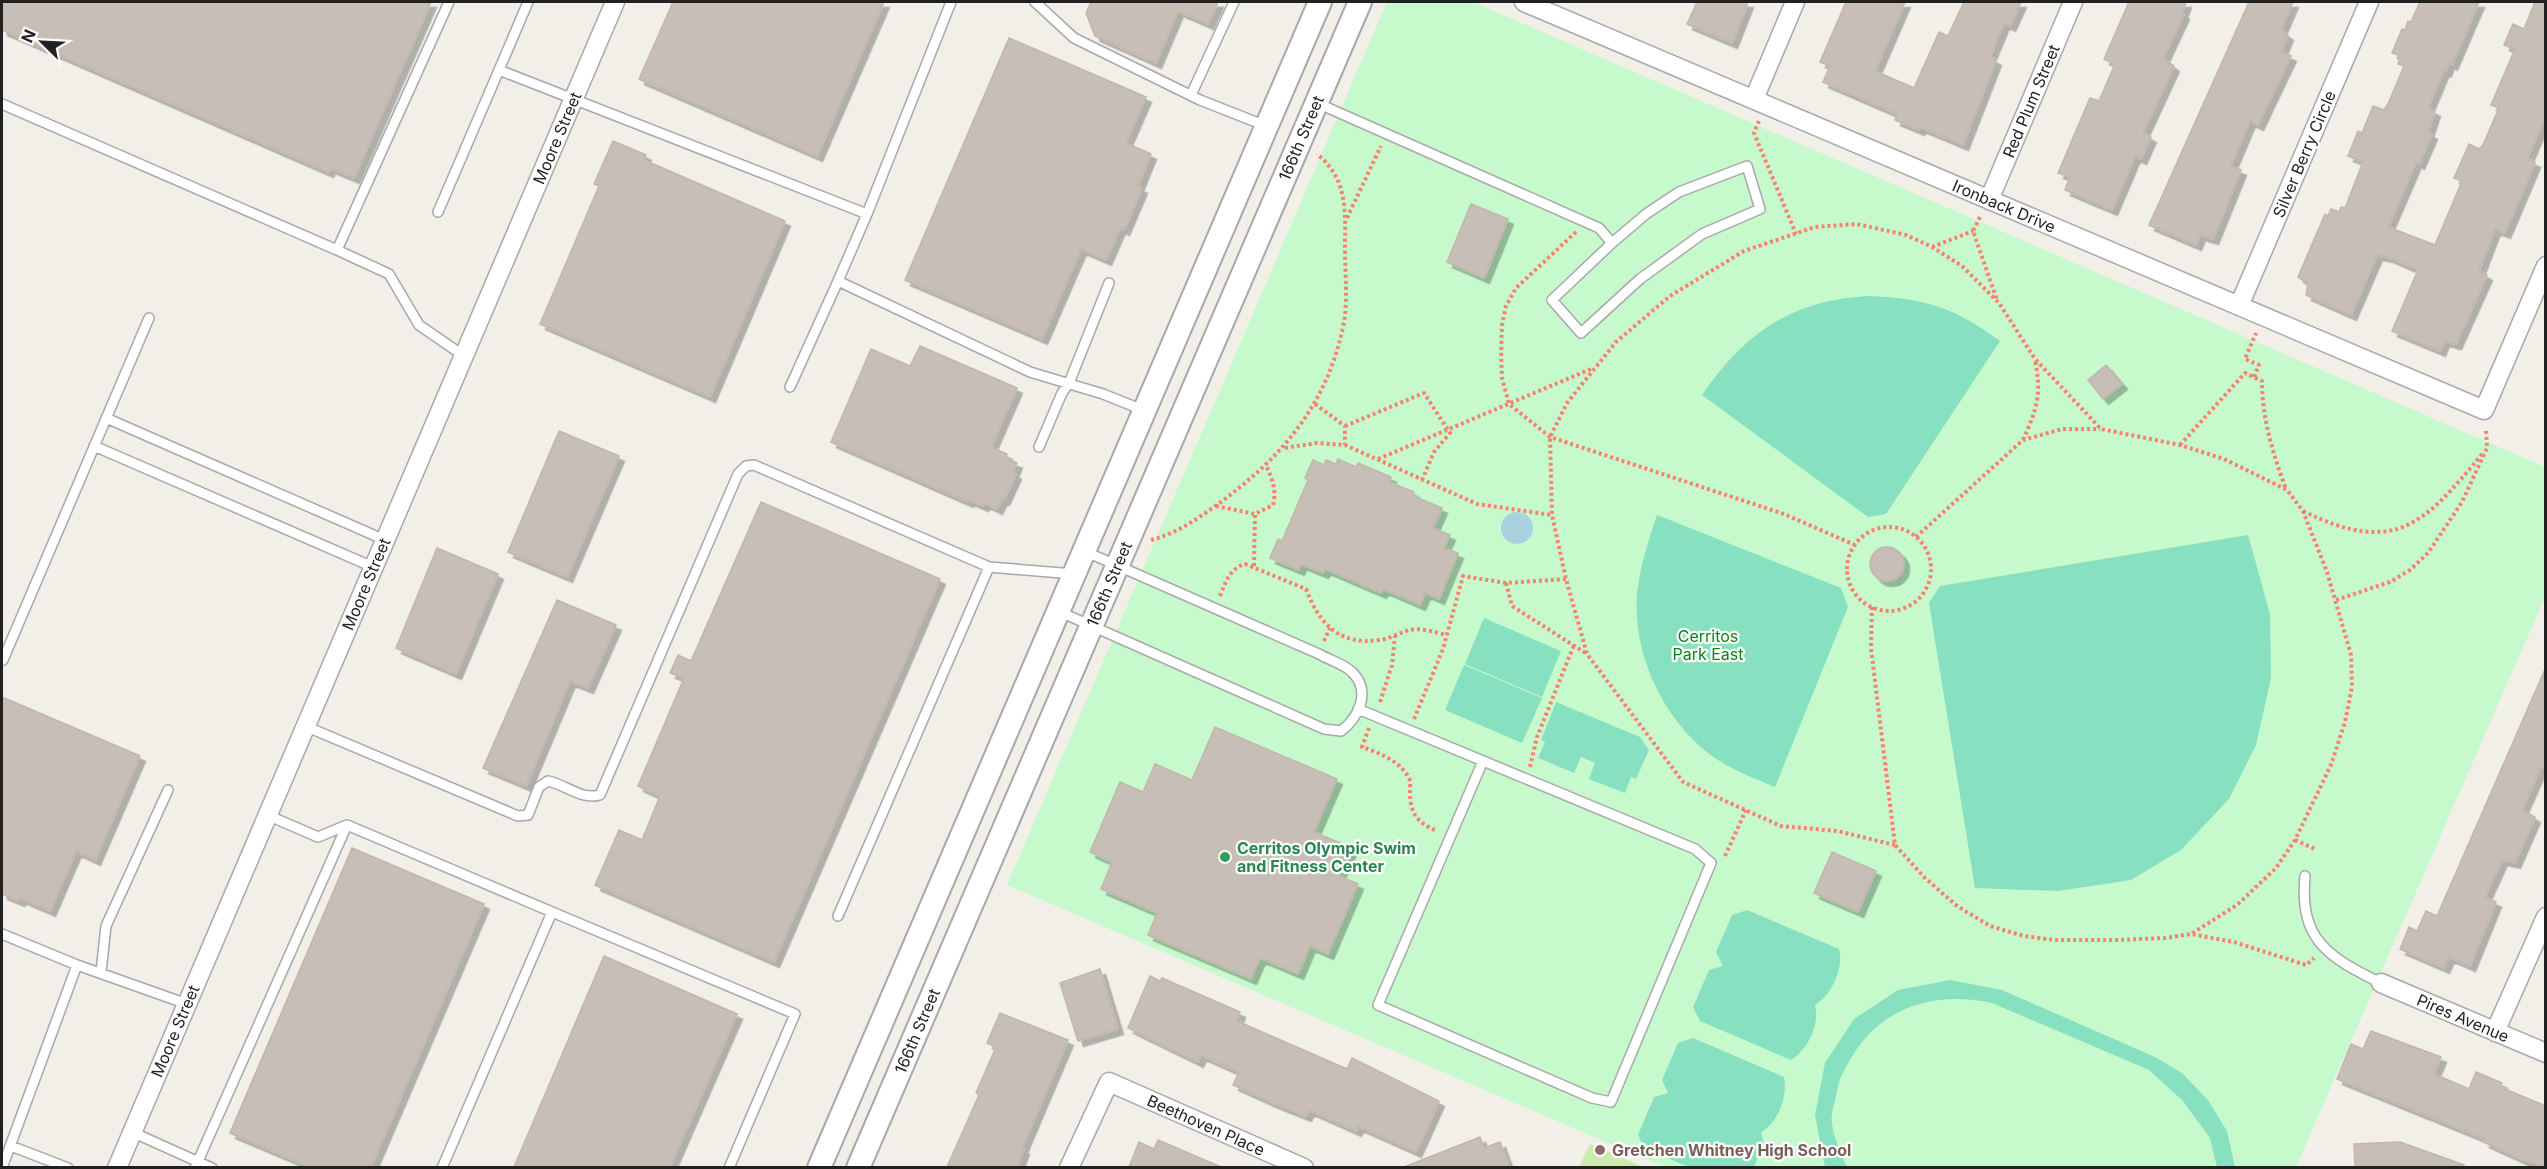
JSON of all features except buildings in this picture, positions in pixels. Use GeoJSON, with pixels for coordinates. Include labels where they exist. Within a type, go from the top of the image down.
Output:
{"type":"FeatureCollection","features":[{"type":"Feature","properties":{"kind":"street","name":"Moore Street"},"geometry":{"type":"LineString","coordinates":[[117,1167],[615,2]]}},
{"type":"Feature","properties":{"kind":"street"},"geometry":{"type":"LineString","coordinates":[[819,1167],[1320,2]]}},
{"type":"Feature","properties":{"kind":"street","name":"166th Street"},"geometry":{"type":"LineString","coordinates":[[858,1167],[1360,2]]}},
{"type":"Feature","properties":{"kind":"street","name":"Ironback Drive"},"geometry":{"type":"LineString","coordinates":[[1524,2],[2484,411]]}},
{"type":"Feature","properties":{"kind":"street"},"geometry":{"type":"LineString","coordinates":[[1754,99],[1795,2]]}},
{"type":"Feature","properties":{"kind":"street","name":"Red Plum Street"},"geometry":{"type":"LineString","coordinates":[[1989,200],[2073,2]]}},
{"type":"Feature","properties":{"kind":"street","name":"Silver Berry Circle"},"geometry":{"type":"LineString","coordinates":[[2239,306],[2369,2]]}},
{"type":"Feature","properties":{"kind":"street"},"geometry":{"type":"LineString","coordinates":[[1283,88],[1317,103]]}},
{"type":"Feature","properties":{"kind":"street"},"geometry":{"type":"LineString","coordinates":[[2484,411],[2546,266]]}},
{"type":"Feature","properties":{"kind":"street"},"geometry":{"type":"LineString","coordinates":[[2495,1032],[2546,917]]}},
{"type":"Feature","properties":{"kind":"street","name":"Pires Avenue"},"geometry":{"type":"LineString","coordinates":[[2381,983],[2546,1053]]}},
{"type":"Feature","properties":{"kind":"street","name":"Beethoven Place"},"geometry":{"type":"LineString","coordinates":[[1070,1167],[1109,1082],[1304,1167]]}},
{"type":"Feature","properties":{"kind":"lane"},"geometry":{"type":"LineString","coordinates":[[337,250],[449,2]]}},
{"type":"Feature","properties":{"kind":"lane"},"geometry":{"type":"LineString","coordinates":[[438,212],[528,2]]}},
{"type":"Feature","properties":{"kind":"lane"},"geometry":{"type":"LineString","coordinates":[[790,387],[867,214],[951,2]]}},
{"type":"Feature","properties":{"kind":"lane"},"geometry":{"type":"LineString","coordinates":[[1035,2],[1074,38],[1191,95],[1266,126]]}},
{"type":"Feature","properties":{"kind":"lane"},"geometry":{"type":"LineString","coordinates":[[1191,95],[1234,2]]}},
{"type":"Feature","properties":{"kind":"lane"},"geometry":{"type":"LineString","coordinates":[[499,70],[867,214]]}},
{"type":"Feature","properties":{"kind":"lane"},"geometry":{"type":"LineString","coordinates":[[1317,103],[1588,222],[1599,228],[1612,243]]}},
{"type":"Feature","properties":{"kind":"lane"},"geometry":{"type":"LineString","coordinates":[[2,104],[389,274],[420,325],[464,356]]}},
{"type":"Feature","properties":{"kind":"lane"},"geometry":{"type":"LineString","coordinates":[[1747,166],[1760,209],[1702,234],[1640,279],[1581,333],[1552,300],[1612,243],[1646,214],[1679,192],[1747,166]]}},
{"type":"Feature","properties":{"kind":"lane"},"geometry":{"type":"LineString","coordinates":[[838,281],[1030,372],[1103,394],[1144,411]]}},
{"type":"Feature","properties":{"kind":"lane"},"geometry":{"type":"LineString","coordinates":[[1039,447],[1062,393],[1069,383],[1109,284]]}},
{"type":"Feature","properties":{"kind":"lane"},"geometry":{"type":"LineString","coordinates":[[3,660],[149,318]]}},
{"type":"Feature","properties":{"kind":"lane"},"geometry":{"type":"LineString","coordinates":[[106,418],[385,540]]}},
{"type":"Feature","properties":{"kind":"lane"},"geometry":{"type":"LineString","coordinates":[[94,446],[373,567]]}},
{"type":"Feature","properties":{"kind":"lane"},"geometry":{"type":"LineString","coordinates":[[305,726],[518,816],[528,814],[539,787],[548,781],[588,798],[600,795],[738,474],[746,466],[754,465],[990,567],[1074,573]]}},
{"type":"Feature","properties":{"kind":"lane"},"geometry":{"type":"LineString","coordinates":[[1058,611],[1324,729],[1341,731],[1353,722],[1362,700],[1362,686],[1352,671],[1084,551]]}},
{"type":"Feature","properties":{"kind":"lane"},"geometry":{"type":"LineString","coordinates":[[838,916],[990,567]]}},
{"type":"Feature","properties":{"kind":"lane"},"geometry":{"type":"LineString","coordinates":[[1358,709],[1695,849],[1711,863],[1611,1102],[1592,1098],[1378,1005],[1483,761]]}},
{"type":"Feature","properties":{"kind":"lane"},"geometry":{"type":"LineString","coordinates":[[101,972],[106,926],[168,790]]}},
{"type":"Feature","properties":{"kind":"lane"},"geometry":{"type":"LineString","coordinates":[[267,815],[318,837],[348,825],[795,1014],[729,1167]]}},
{"type":"Feature","properties":{"kind":"lane"},"geometry":{"type":"LineString","coordinates":[[196,1165],[348,825]]}},
{"type":"Feature","properties":{"kind":"lane"},"geometry":{"type":"LineString","coordinates":[[2305,876],[2306,916],[2322,949],[2354,970],[2381,983]]}},
{"type":"Feature","properties":{"kind":"lane"},"geometry":{"type":"LineString","coordinates":[[442,1167],[552,912]]}},
{"type":"Feature","properties":{"kind":"lane"},"geometry":{"type":"LineString","coordinates":[[2,934],[77,965],[187,1004]]}},
{"type":"Feature","properties":{"kind":"lane"},"geometry":{"type":"LineString","coordinates":[[2,1167],[77,965]]}},
{"type":"Feature","properties":{"kind":"lane"},"geometry":{"type":"LineString","coordinates":[[132,1132],[196,1165],[212,1167]]}},
{"type":"Feature","properties":{"kind":"lane"},"geometry":{"type":"LineString","coordinates":[[11,1146],[68,1167]]}},
{"type":"Feature","properties":{"kind":"path"},"geometry":{"type":"LineString","coordinates":[[1754,133],[1797,234]]}},
{"type":"Feature","properties":{"kind":"path"},"geometry":{"type":"LineString","coordinates":[[1347,219],[1387,134]]}},
{"type":"Feature","properties":{"kind":"path"},"geometry":{"type":"LineString","coordinates":[[1147,541],[1166,536],[1197,520],[1247,483],[1283,448],[1300,428],[1315,404],[1332,362],[1344,322],[1347,219],[1340,183],[1328,163],[1313,151]]}},
{"type":"Feature","properties":{"kind":"path"},"geometry":{"type":"LineString","coordinates":[[1932,247],[1973,231],[1989,200]]}},
{"type":"Feature","properties":{"kind":"path"},"geometry":{"type":"LineString","coordinates":[[1588,222],[1516,288],[1506,306],[1502,325],[1501,352],[1502,378],[1509,404],[1550,437],[1784,514],[1855,544]]}},
{"type":"Feature","properties":{"kind":"path"},"geometry":{"type":"LineString","coordinates":[[1587,654],[1566,579],[1552,515],[1550,437],[1567,403],[1592,369],[1616,342],[1670,296],[1744,251],[1815,227],[1857,224],[1906,235],[1932,247],[1962,266],[1999,303],[2035,359],[2101,429]]}},
{"type":"Feature","properties":{"kind":"path"},"geometry":{"type":"LineString","coordinates":[[1973,231],[1999,303]]}},
{"type":"Feature","properties":{"kind":"path"},"geometry":{"type":"LineString","coordinates":[[2254,376],[2259,365],[2245,359],[2264,316]]}},
{"type":"Feature","properties":{"kind":"path"},"geometry":{"type":"LineString","coordinates":[[1916,537],[2023,440],[2034,415],[2040,384],[2035,359]]}},
{"type":"Feature","properties":{"kind":"path"},"geometry":{"type":"LineString","coordinates":[[1378,459],[1592,369]]}},
{"type":"Feature","properties":{"kind":"path"},"geometry":{"type":"LineString","coordinates":[[2180,445],[2245,373],[2262,381],[2266,425],[2287,490],[2304,511],[2336,600],[2351,655],[2352,687],[2345,722],[2331,765],[2295,840],[2276,868],[2237,905],[2191,934]]}},
{"type":"Feature","properties":{"kind":"path"},"geometry":{"type":"LineString","coordinates":[[1345,426],[1424,393],[1450,434],[1434,452],[1422,480]]}},
{"type":"Feature","properties":{"kind":"path"},"geometry":{"type":"LineString","coordinates":[[1315,404],[1345,426]]}},
{"type":"Feature","properties":{"kind":"path"},"geometry":{"type":"LineString","coordinates":[[2336,600],[2390,582],[2410,570],[2428,553],[2462,502],[2487,448],[2484,411]]}},
{"type":"Feature","properties":{"kind":"path"},"geometry":{"type":"LineString","coordinates":[[1345,426],[1345,445]]}},
{"type":"Feature","properties":{"kind":"path"},"geometry":{"type":"LineString","coordinates":[[2023,440],[2062,429],[2101,429],[2180,445],[2224,459],[2287,490]]}},
{"type":"Feature","properties":{"kind":"path"},"geometry":{"type":"LineString","coordinates":[[1283,448],[1316,443],[1345,445],[1477,504],[1552,515]]}},
{"type":"Feature","properties":{"kind":"path"},"geometry":{"type":"LineString","coordinates":[[2304,511],[2346,528],[2393,531],[2413,524],[2450,493],[2487,448]]}},
{"type":"Feature","properties":{"kind":"path"},"geometry":{"type":"LineString","coordinates":[[1216,506],[1255,514],[1273,505],[1276,496],[1274,484],[1266,465]]}},
{"type":"Feature","properties":{"kind":"path"},"geometry":{"type":"LineString","coordinates":[[1254,566],[1255,514]]}},
{"type":"Feature","properties":{"kind":"path"},"geometry":{"type":"LineString","coordinates":[[1889,526],[1905,530],[1916,537],[1928,553],[1930,569],[1927,585],[1917,599],[1904,608],[1888,611],[1872,607],[1858,598],[1850,584],[1846,568],[1850,552],[1860,538],[1873,530],[1889,526]]}},
{"type":"Feature","properties":{"kind":"path"},"geometry":{"type":"LineString","coordinates":[[1215,608],[1233,569],[1245,564],[1306,589],[1313,608],[1334,632],[1363,641],[1380,640],[1412,629],[1447,635]]}},
{"type":"Feature","properties":{"kind":"path"},"geometry":{"type":"LineString","coordinates":[[1409,730],[1447,635],[1463,576],[1506,583],[1566,579]]}},
{"type":"Feature","properties":{"kind":"path"},"geometry":{"type":"LineString","coordinates":[[1506,583],[1512,606],[1587,654],[1683,782],[1781,826],[1837,831],[1895,845],[1925,878],[1957,906],[1990,926],[2024,936],[2055,940],[2165,938],[2191,934],[2234,942],[2306,965],[2322,949]]}},
{"type":"Feature","properties":{"kind":"path"},"geometry":{"type":"LineString","coordinates":[[1872,607],[1871,648],[1895,845]]}},
{"type":"Feature","properties":{"kind":"path"},"geometry":{"type":"LineString","coordinates":[[1395,636],[1392,665],[1362,747],[1385,755],[1398,765],[1410,780],[1411,812],[1419,822],[1450,837]]}},
{"type":"Feature","properties":{"kind":"path"},"geometry":{"type":"LineString","coordinates":[[1527,779],[1537,737],[1574,645]]}},
{"type":"Feature","properties":{"kind":"path"},"geometry":{"type":"LineString","coordinates":[[1711,863],[1724,857],[1746,810]]}},
{"type":"Feature","properties":{"kind":"path"},"geometry":{"type":"LineString","coordinates":[[2295,840],[2315,849]]}},
{"type":"Feature","properties":{"kind":"green space","name":"Cerritos Park East"},"geometry":{"type":"Polygon","coordinates":[[[1387,2],[1473,2],[2545,467],[2545,597],[2296,1167],[1664,1167],[1007,885],[1387,2]]]}},
{"type":"Feature","properties":{"kind":"green space"},"geometry":{"type":"Polygon","coordinates":[[[1867,296],[1905,299],[1938,306],[1968,320],[2000,341],[1886,514],[1868,517],[1702,395],[1735,354],[1772,324],[1792,313],[1815,305],[1867,296]]]}},
{"type":"Feature","properties":{"kind":"green space"},"geometry":{"type":"Polygon","coordinates":[[[1657,515],[1841,588],[1848,607],[1775,787],[1725,764],[1699,746],[1668,709],[1656,688],[1640,641],[1637,594],[1645,554],[1657,515]]]}},
{"type":"Feature","properties":{"kind":"green space"},"geometry":{"type":"Polygon","coordinates":[[[2248,535],[2270,614],[2271,678],[2256,745],[2229,799],[2181,850],[2131,880],[2058,891],[1975,888],[1929,603],[1940,586],[2248,535]]]}},
{"type":"Feature","properties":{"kind":"green space"},"geometry":{"type":"Polygon","coordinates":[[[1484,618],[1561,651],[1542,697],[1465,664],[1484,618]]]}},
{"type":"Feature","properties":{"kind":"green space"},"geometry":{"type":"Polygon","coordinates":[[[1464,665],[1542,698],[1522,743],[1445,710],[1464,665]]]}},
{"type":"Feature","properties":{"kind":"green space"},"geometry":{"type":"Polygon","coordinates":[[[1556,702],[1640,737],[1649,750],[1636,779],[1631,777],[1625,793],[1589,779],[1595,763],[1581,757],[1574,773],[1538,758],[1545,742],[1541,740],[1556,702]]]}},
{"type":"Feature","properties":{"kind":"green space"},"geometry":{"type":"Polygon","coordinates":[[[1747,910],[1839,949],[1838,972],[1827,995],[1815,1005],[1816,1020],[1811,1036],[1803,1050],[1791,1060],[1700,1021],[1693,1007],[1709,970],[1723,966],[1716,952],[1732,915],[1747,910]]]}},
{"type":"Feature","properties":{"kind":"green space"},"geometry":{"type":"Polygon","coordinates":[[[1950,980],[2002,990],[2155,1057],[2182,1073],[2208,1100],[2227,1131],[2235,1167],[2217,1167],[2210,1138],[2183,1101],[2149,1070],[1992,1003],[1951,999],[1932,1001],[1896,1013],[1880,1024],[1853,1055],[1843,1073],[1832,1113],[1834,1135],[1847,1167],[1825,1167],[1815,1115],[1825,1063],[1854,1019],[1898,990],[1950,980]]]}},
{"type":"Feature","properties":{"kind":"green space"},"geometry":{"type":"Polygon","coordinates":[[[1693,1038],[1784,1077],[1783,1100],[1777,1116],[1761,1132],[1764,1144],[1754,1167],[1689,1167],[1645,1149],[1638,1135],[1654,1097],[1668,1093],[1662,1080],[1678,1043],[1693,1038]]]}},
{"type":"Feature","properties":{"kind":"green space"},"geometry":{"type":"Polygon","coordinates":[[[1590,1144],[1644,1167],[1579,1167],[1590,1144]]]}},
{"type":"Feature","properties":{"kind":"water"},"geometry":{"type":"Polygon","coordinates":[[[1517,512],[1529,516],[1533,528],[1529,540],[1517,544],[1505,540],[1501,528],[1505,516],[1517,512]]]}},
{"type":"Feature","properties":{"kind":"place","name":"Cerritos Olympic Swim and Fitness Center"},"geometry":{"type":"Point","coordinates":[1225,857]}},
{"type":"Feature","properties":{"kind":"place","name":"Gretchen Whitney High School"},"geometry":{"type":"Point","coordinates":[1600,1150]}}]}
